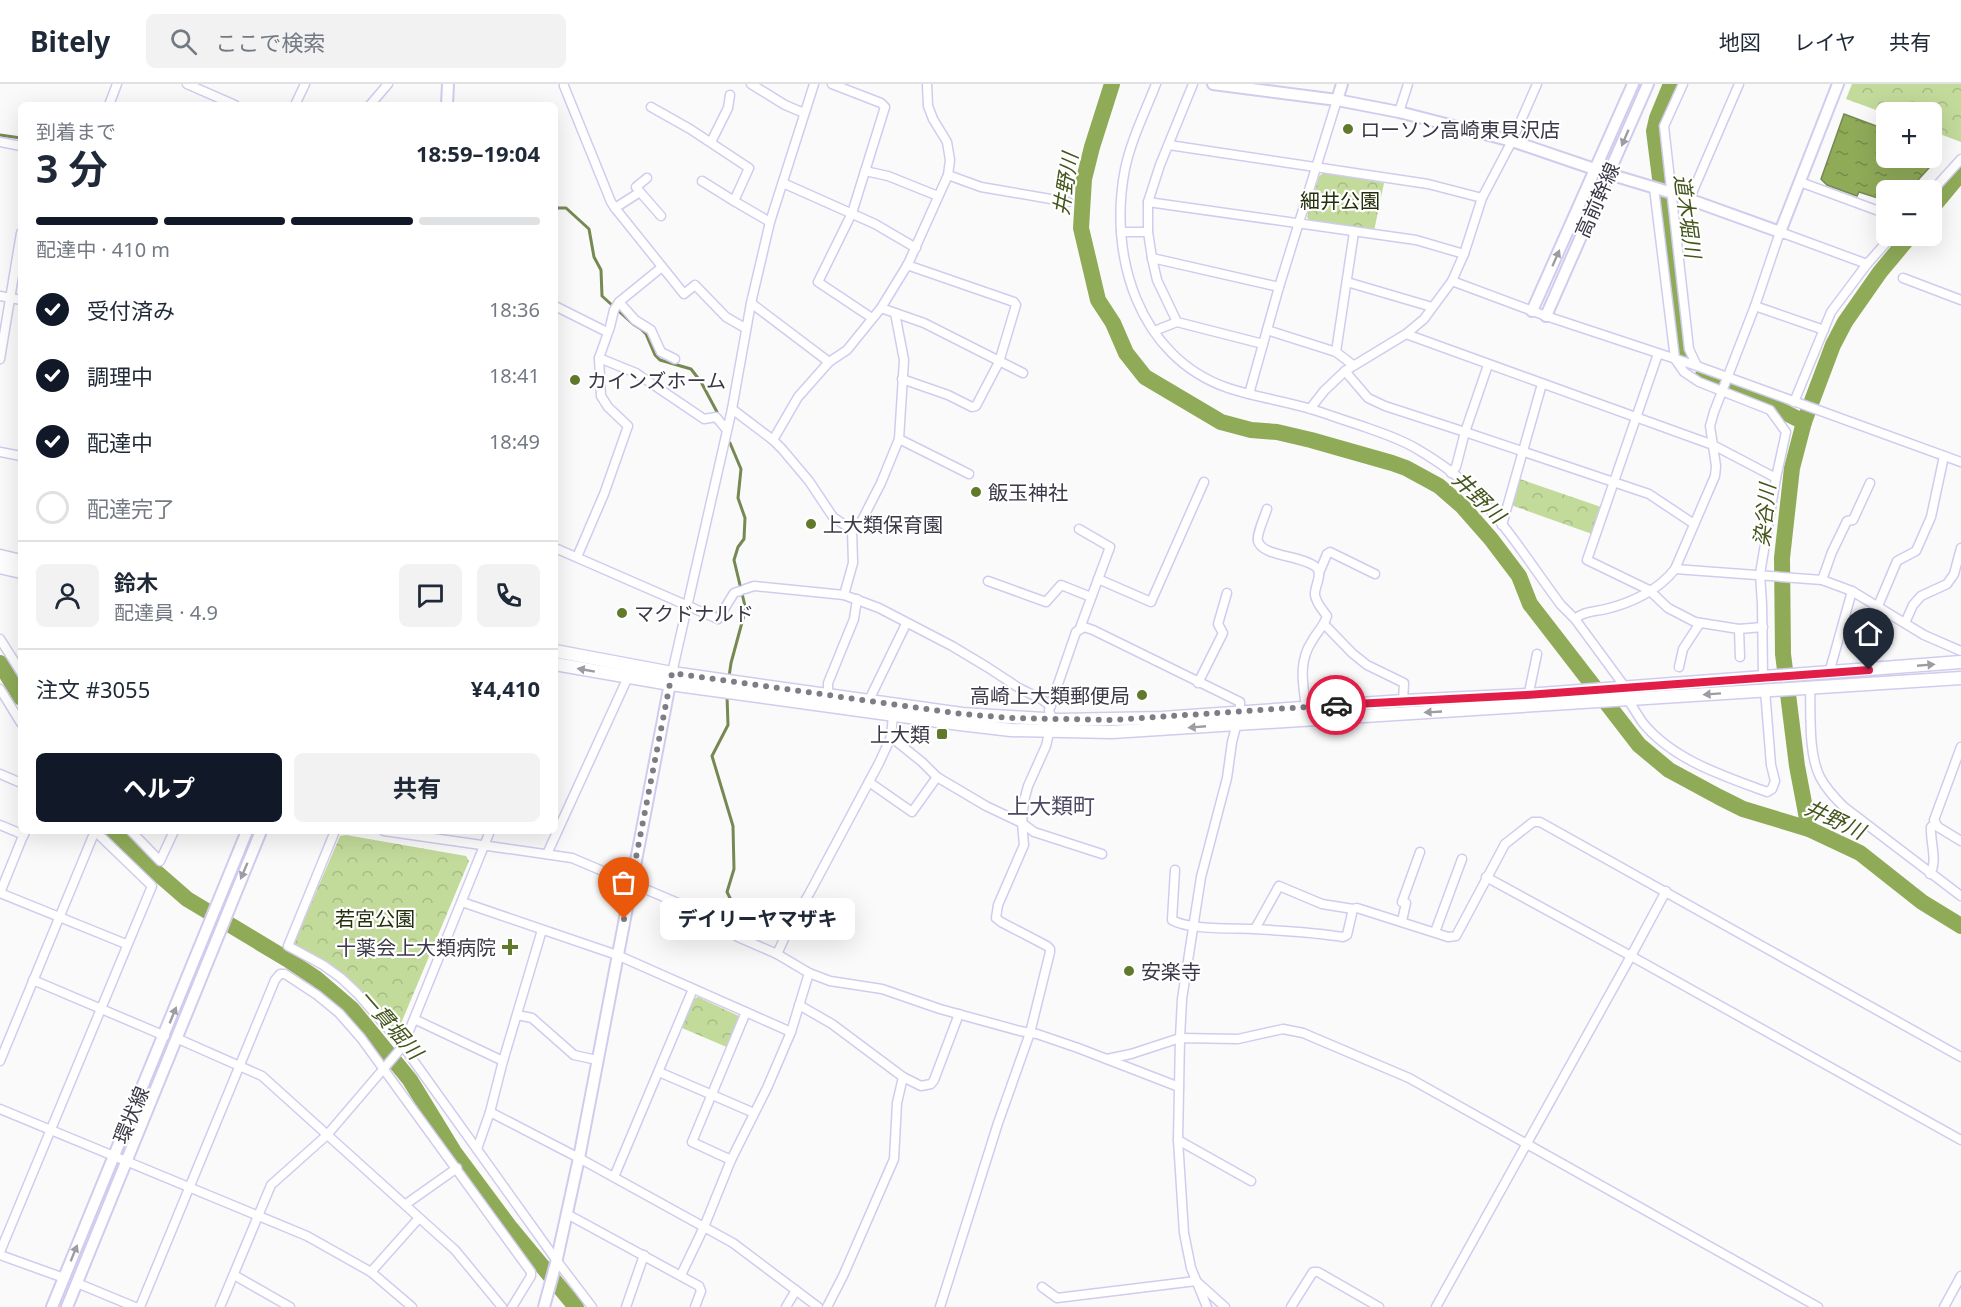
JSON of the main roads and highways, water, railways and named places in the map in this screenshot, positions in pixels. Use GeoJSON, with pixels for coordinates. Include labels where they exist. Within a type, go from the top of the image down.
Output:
{"type":"FeatureCollection","features":[{"type":"Feature","properties":{"kind":"main road"},"geometry":{"type":"LineString","coordinates":[[0,556],[18,560]]}},
{"type":"Feature","properties":{"kind":"main road"},"geometry":{"type":"LineString","coordinates":[[0,567],[18,571]]}},
{"type":"Feature","properties":{"kind":"main road"},"geometry":{"type":"LineString","coordinates":[[558,652],[671,679],[893,715],[1011,730],[1240,711],[1403,701],[1528,701]]}},
{"type":"Feature","properties":{"kind":"main road"},"geometry":{"type":"LineString","coordinates":[[1622,694],[1765,677],[1807,683],[1829,672],[1961,662]]}},
{"type":"Feature","properties":{"kind":"main road"},"geometry":{"type":"LineString","coordinates":[[558,665],[628,677],[828,694],[1050,726],[1122,732],[1573,697],[1767,690],[1807,683],[1961,678]]}},
{"type":"Feature","properties":{"kind":"water"},"geometry":{"type":"Polygon","coordinates":[[[1844,114],[1876,126],[1876,168],[1929,168],[1918,180],[1876,180],[1876,197],[1859,192],[1857,196],[1827,185],[1821,179],[1844,114]]]}},
{"type":"Feature","properties":{"kind":"waterway","name":"井野川"},"geometry":{"type":"LineString","coordinates":[[1112,84],[1084,179],[1081,228],[1098,300],[1113,323],[1126,353],[1145,377],[1221,422],[1251,430],[1277,432],[1311,440],[1392,463],[1439,486],[1462,506],[1491,539],[1519,576],[1530,604],[1639,745],[1669,770],[1743,809],[1809,829],[1860,853],[1922,902],[1961,926]]}},
{"type":"Feature","properties":{"kind":"waterway","name":"道木堀川"},"geometry":{"type":"LineString","coordinates":[[1671,84],[1654,131],[1684,357]]}},
{"type":"Feature","properties":{"kind":"waterway"},"geometry":{"type":"LineString","coordinates":[[0,135],[18,138]]}},
{"type":"Feature","properties":{"kind":"waterway","name":"染谷川"},"geometry":{"type":"LineString","coordinates":[[1942,196],[1961,173]]}},
{"type":"Feature","properties":{"kind":"waterway"},"geometry":{"type":"LineString","coordinates":[[558,208],[566,208],[589,229],[594,257],[601,270],[602,296],[646,334],[655,355],[660,360],[691,369],[701,382],[717,412]]}},
{"type":"Feature","properties":{"kind":"waterway","name":"染谷川"},"geometry":{"type":"LineString","coordinates":[[1809,829],[1797,766],[1783,654],[1782,558],[1792,468],[1804,422],[1833,345],[1845,322],[1880,272],[1902,246]]}},
{"type":"Feature","properties":{"kind":"waterway","name":"道木堀川"},"geometry":{"type":"LineString","coordinates":[[1702,377],[1804,422]]}},
{"type":"Feature","properties":{"kind":"waterway"},"geometry":{"type":"LineString","coordinates":[[729,677],[745,606],[734,560],[738,547],[744,539],[745,518],[738,498],[741,469],[730,443]]}},
{"type":"Feature","properties":{"kind":"waterway","name":"一貫堀川"},"geometry":{"type":"LineString","coordinates":[[0,663],[18,693]]}},
{"type":"Feature","properties":{"kind":"waterway"},"geometry":{"type":"LineString","coordinates":[[727,696],[728,725],[712,756],[733,826],[734,869],[727,892],[737,912],[736,930]]}},
{"type":"Feature","properties":{"kind":"waterway","name":"一貫堀川"},"geometry":{"type":"LineString","coordinates":[[116,834],[187,899],[290,961],[317,979],[352,1009],[410,1080],[454,1152],[509,1226],[576,1307]]}},
{"type":"Feature","properties":{"kind":"place","name":"ローソン高崎東貝沢店"},"geometry":{"type":"Point","coordinates":[1348,129]}},
{"type":"Feature","properties":{"kind":"place","name":"カインズホーム"},"geometry":{"type":"Point","coordinates":[575,380]}},
{"type":"Feature","properties":{"kind":"place","name":"飯玉神社"},"geometry":{"type":"Point","coordinates":[976,492]}},
{"type":"Feature","properties":{"kind":"place","name":"上大類保育園"},"geometry":{"type":"Point","coordinates":[811,524]}},
{"type":"Feature","properties":{"kind":"place","name":"マクドナルド"},"geometry":{"type":"Point","coordinates":[622,613]}},
{"type":"Feature","properties":{"kind":"place","name":"高崎上大類郵便局"},"geometry":{"type":"Point","coordinates":[1142,695]}},
{"type":"Feature","properties":{"kind":"place","name":"上大類"},"geometry":{"type":"Point","coordinates":[942,734]}},
{"type":"Feature","properties":{"kind":"place","name":"デイリーヤマザキ"},"geometry":{"type":"Point","coordinates":[624,919]}},
{"type":"Feature","properties":{"kind":"place","name":"十薬会上大類病院"},"geometry":{"type":"Point","coordinates":[510,947]}},
{"type":"Feature","properties":{"kind":"place","name":"安楽寺"},"geometry":{"type":"Point","coordinates":[1129,971]}},
{"type":"Feature","properties":{"kind":"district","name":"上大類町"},"geometry":{"type":"Point","coordinates":[1051,805]}},
{"type":"Feature","properties":{"kind":"park label","name":"細井公園"},"geometry":{"type":"Point","coordinates":[1340,200]}},
{"type":"Feature","properties":{"kind":"park label","name":"若宮公園"},"geometry":{"type":"Point","coordinates":[375,918]}}]}
